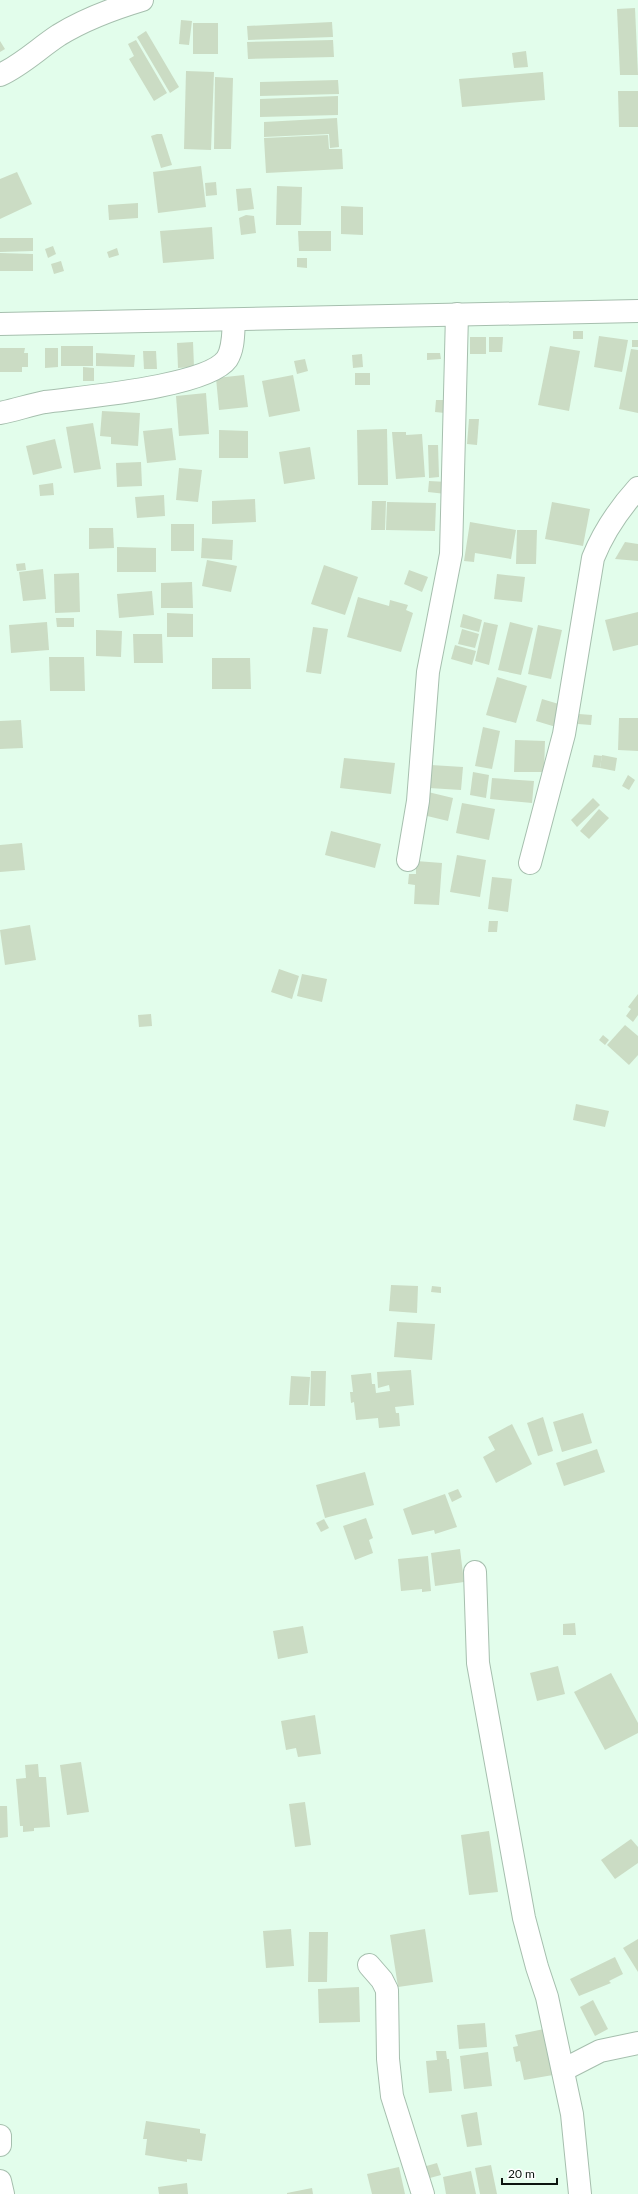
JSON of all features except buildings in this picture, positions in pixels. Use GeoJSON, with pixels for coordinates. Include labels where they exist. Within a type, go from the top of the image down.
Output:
{"type":"FeatureCollection","features":[{"type":"Feature","properties":{"kind":"street"},"geometry":{"type":"LineString","coordinates":[[0,75],[14,69],[58,36],[79,24],[98,14],[142,0]]}},
{"type":"Feature","properties":{"kind":"street"},"geometry":{"type":"LineString","coordinates":[[0,324],[638,311]]}},
{"type":"Feature","properties":{"kind":"street"},"geometry":{"type":"LineString","coordinates":[[408,860],[418,802],[428,672],[450,554],[457,314]]}},
{"type":"Feature","properties":{"kind":"street"},"geometry":{"type":"LineString","coordinates":[[0,413],[42,402],[105,394],[202,375],[226,360],[232,349],[234,320]]}},
{"type":"Feature","properties":{"kind":"street"},"geometry":{"type":"LineString","coordinates":[[530,863],[564,734],[592,558],[609,525],[638,488]]}},
{"type":"Feature","properties":{"kind":"street"},"geometry":{"type":"LineString","coordinates":[[475,1572],[478,1663],[524,1918],[537,1967],[547,1997],[572,2114],[580,2194]]}},
{"type":"Feature","properties":{"kind":"street"},"geometry":{"type":"LineString","coordinates":[[369,1965],[382,1980],[387,1990],[388,2059],[392,2096],[423,2194]]}},
{"type":"Feature","properties":{"kind":"street"},"geometry":{"type":"LineString","coordinates":[[563,2070],[600,2051],[638,2043]]}},
{"type":"Feature","properties":{"kind":"street"},"geometry":{"type":"LineString","coordinates":[[0,2136],[0,2145]]}}]}
